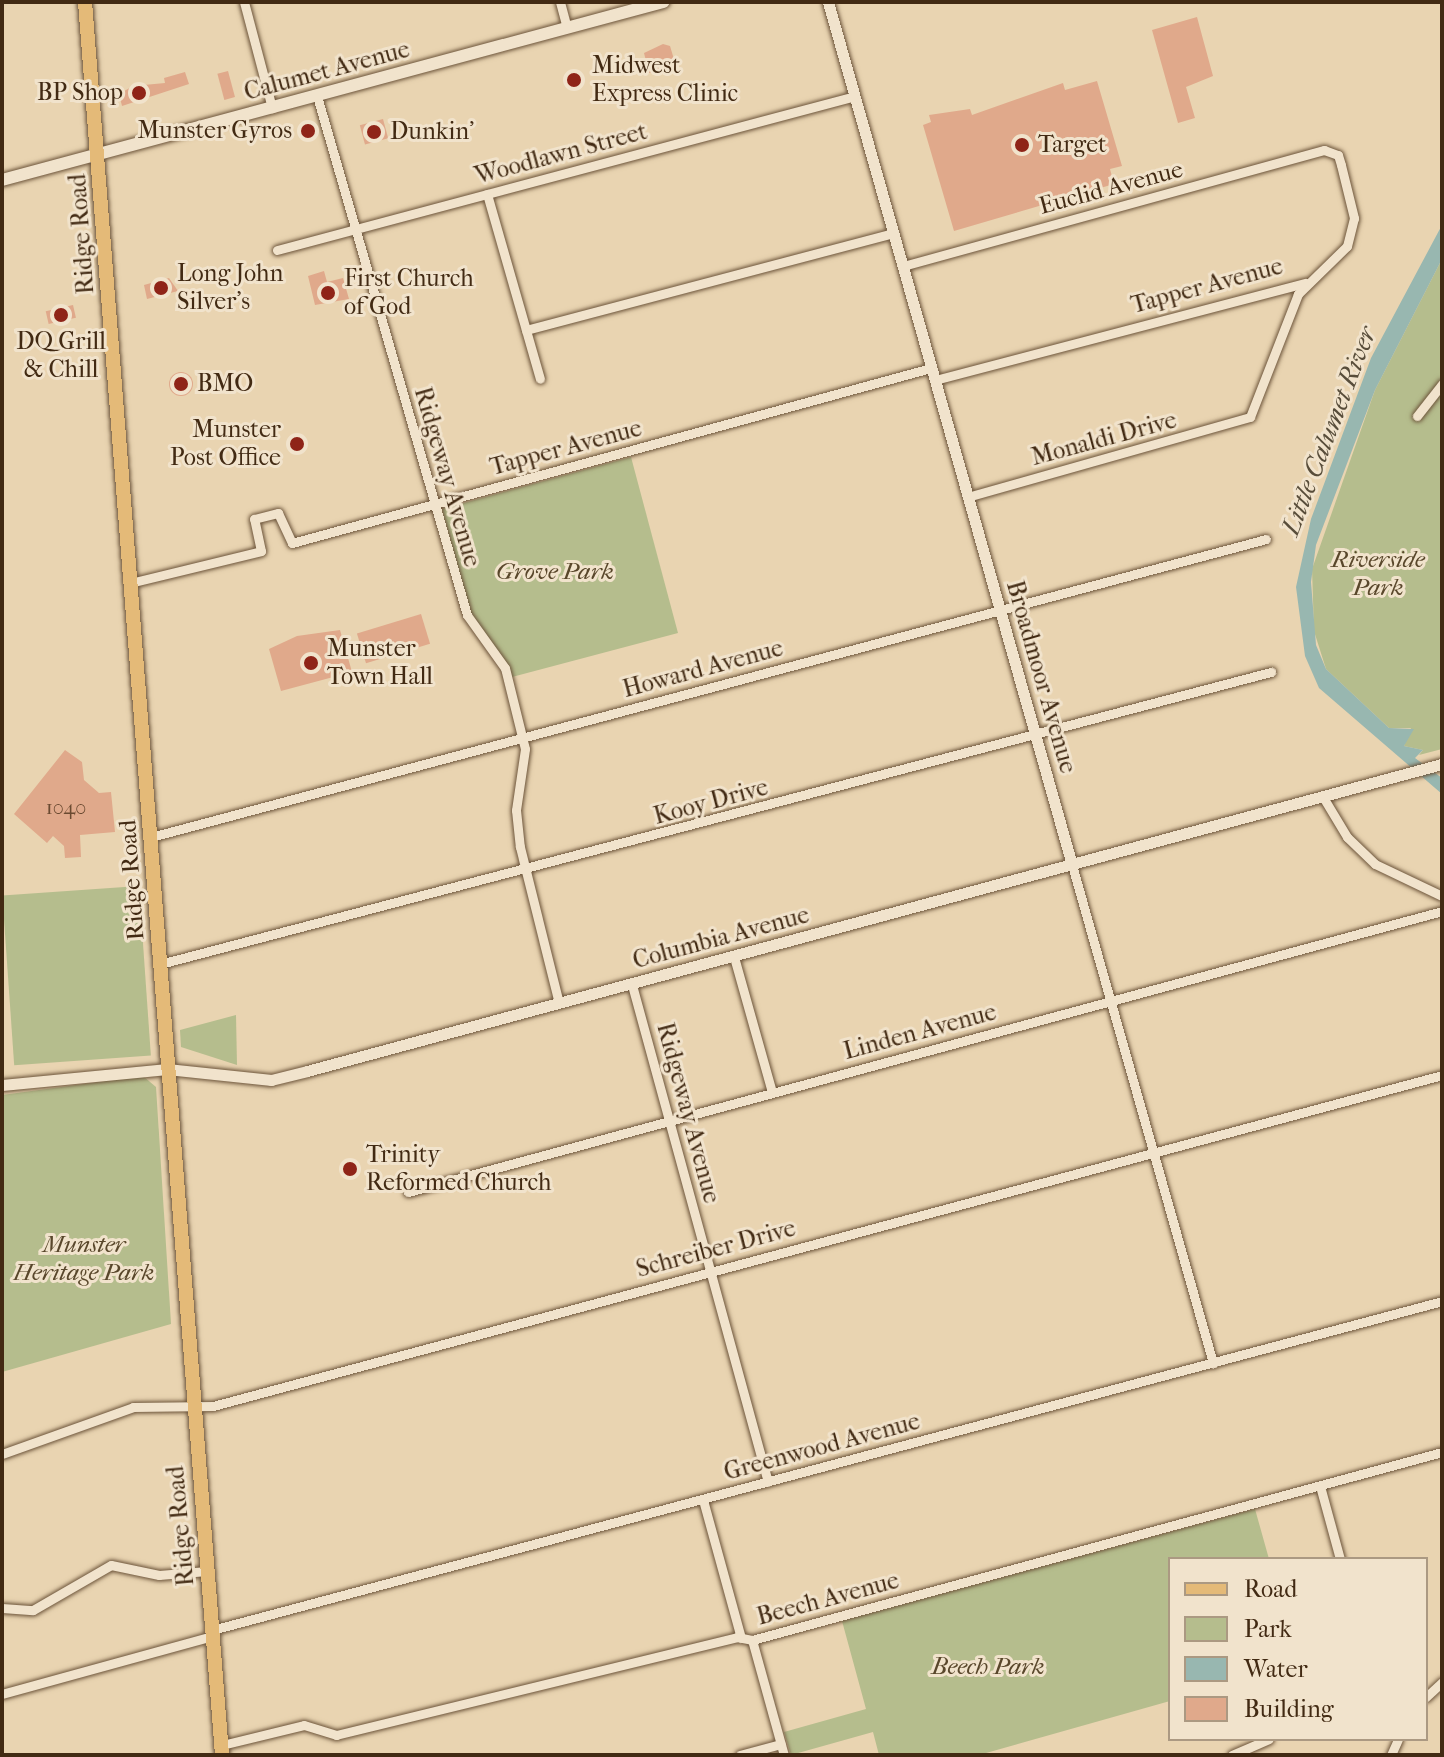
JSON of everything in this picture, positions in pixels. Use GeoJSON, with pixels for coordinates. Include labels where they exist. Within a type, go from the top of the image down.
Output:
{"type":"FeatureCollection","features":[{"type":"Feature","properties":{"kind":"main road","name":"Ridge Road"},"geometry":{"type":"LineString","coordinates":[[85,2],[222,1750]]}},
{"type":"Feature","properties":{"kind":"main road","name":"Calumet Avenue"},"geometry":{"type":"LineString","coordinates":[[2,180],[663,2]]}},
{"type":"Feature","properties":{"kind":"street"},"geometry":{"type":"LineString","coordinates":[[244,2],[272,108]]}},
{"type":"Feature","properties":{"kind":"street"},"geometry":{"type":"LineString","coordinates":[[560,2],[567,28]]}},
{"type":"Feature","properties":{"kind":"street","name":"Broadmoor Avenue"},"geometry":{"type":"LineString","coordinates":[[828,2],[1213,1363]]}},
{"type":"Feature","properties":{"kind":"street","name":"Ridgeway Avenue"},"geometry":{"type":"LineString","coordinates":[[317,96],[467,615],[505,668],[526,757],[516,810],[559,1003]]}},
{"type":"Feature","properties":{"kind":"street","name":"Woodlawn Street"},"geometry":{"type":"LineString","coordinates":[[277,250],[855,96]]}},
{"type":"Feature","properties":{"kind":"street","name":"Euclid Avenue"},"geometry":{"type":"LineString","coordinates":[[903,266],[1329,150],[1341,165],[1354,218],[1351,234],[1340,257],[1305,283]]}},
{"type":"Feature","properties":{"kind":"street"},"geometry":{"type":"LineString","coordinates":[[487,194],[540,379]]}},
{"type":"Feature","properties":{"kind":"street"},"geometry":{"type":"LineString","coordinates":[[526,330],[893,233]]}},
{"type":"Feature","properties":{"kind":"street","name":"Tapper Avenue"},"geometry":{"type":"LineString","coordinates":[[935,380],[1305,283]]}},
{"type":"Feature","properties":{"kind":"street","name":"Monaldi Drive"},"geometry":{"type":"LineString","coordinates":[[968,497],[1250,417],[1305,283]]}},
{"type":"Feature","properties":{"kind":"street","name":"Tapper Avenue"},"geometry":{"type":"LineString","coordinates":[[130,583],[261,551],[254,519],[278,513],[292,543],[931,368]]}},
{"type":"Feature","properties":{"kind":"street"},"geometry":{"type":"LineString","coordinates":[[1417,416],[1442,384]]}},
{"type":"Feature","properties":{"kind":"street","name":"Howard Avenue"},"geometry":{"type":"LineString","coordinates":[[151,837],[444,762],[520,736],[1000,612],[1266,539]]}},
{"type":"Feature","properties":{"kind":"street","name":"Kooy Drive"},"geometry":{"type":"LineString","coordinates":[[160,964],[1036,737],[1271,672]]}},
{"type":"Feature","properties":{"kind":"street","name":"Columbia Avenue"},"geometry":{"type":"LineString","coordinates":[[2,1085],[167,1069],[271,1080],[1442,764]]}},
{"type":"Feature","properties":{"kind":"street"},"geometry":{"type":"LineString","coordinates":[[1323,797],[1347,837],[1375,864],[1442,896]]}},
{"type":"Feature","properties":{"kind":"street","name":"Linden Avenue"},"geometry":{"type":"LineString","coordinates":[[408,1192],[1442,911]]}},
{"type":"Feature","properties":{"kind":"street"},"geometry":{"type":"LineString","coordinates":[[734,957],[772,1092]]}},
{"type":"Feature","properties":{"kind":"street","name":"Ridgeway Avenue"},"geometry":{"type":"LineString","coordinates":[[632,985],[768,1482]]}},
{"type":"Feature","properties":{"kind":"street","name":"Schreiber Drive"},"geometry":{"type":"LineString","coordinates":[[2,1454],[133,1407],[194,1409],[1442,1075]]}},
{"type":"Feature","properties":{"kind":"street","name":"Greenwood Avenue"},"geometry":{"type":"LineString","coordinates":[[2,1694],[212,1633],[1442,1301]]}},
{"type":"Feature","properties":{"kind":"street","name":"Beech Avenue"},"geometry":{"type":"LineString","coordinates":[[222,1750],[304,1725],[336,1735],[741,1638],[752,1640],[1442,1452]]}},
{"type":"Feature","properties":{"kind":"street"},"geometry":{"type":"LineString","coordinates":[[1320,1486],[1339,1557]]}},
{"type":"Feature","properties":{"kind":"street"},"geometry":{"type":"LineString","coordinates":[[703,1500],[741,1638]]}},
{"type":"Feature","properties":{"kind":"street"},"geometry":{"type":"LineString","coordinates":[[2,1608],[33,1610],[111,1565],[159,1575],[207,1571]]}},
{"type":"Feature","properties":{"kind":"street"},"geometry":{"type":"LineString","coordinates":[[752,1640],[784,1755]]}},
{"type":"Feature","properties":{"kind":"street"},"geometry":{"type":"LineString","coordinates":[[1232,1755],[1264,1741]]}},
{"type":"Feature","properties":{"kind":"street"},"geometry":{"type":"LineString","coordinates":[[740,1755],[781,1744]]}},
{"type":"Feature","properties":{"kind":"green space","name":"Riverside Park"},"geometry":{"type":"Polygon","coordinates":[[[1442,259],[1442,749],[1419,755],[1423,750],[1404,746],[1411,728],[1389,728],[1326,669],[1314,631],[1312,569],[1375,390],[1442,259]]]}},
{"type":"Feature","properties":{"kind":"green space","name":"Grove Park"},"geometry":{"type":"Polygon","coordinates":[[[631,457],[678,633],[512,677],[473,625],[442,509],[631,457]]]}},
{"type":"Feature","properties":{"kind":"green space"},"geometry":{"type":"Polygon","coordinates":[[[139,886],[151,1056],[14,1065],[2,896],[139,886]]]}},
{"type":"Feature","properties":{"kind":"green space"},"geometry":{"type":"Polygon","coordinates":[[[236,1015],[237,1065],[181,1047],[180,1030],[236,1015]]]}},
{"type":"Feature","properties":{"kind":"green space","name":"Munster Heritage Park"},"geometry":{"type":"Polygon","coordinates":[[[143,1076],[156,1087],[171,1324],[2,1372],[2,1095],[143,1076]]]}},
{"type":"Feature","properties":{"kind":"green space","name":"Beech Park"},"geometry":{"type":"Polygon","coordinates":[[[1255,1509],[1268,1557],[1168,1557],[1168,1702],[979,1755],[879,1755],[873,1732],[791,1755],[784,1732],[866,1709],[842,1621],[1255,1509]]]}},
{"type":"Feature","properties":{"kind":"water"},"geometry":{"type":"Polygon","coordinates":[[[1442,225],[1442,259],[1375,390],[1316,545],[1311,582],[1316,645],[1326,669],[1389,728],[1414,729],[1404,746],[1423,750],[1415,758],[1442,778],[1442,794],[1319,688],[1305,656],[1296,587],[1311,519],[1371,358],[1442,225]]]}},
{"type":"Feature","properties":{"kind":"building"},"geometry":{"type":"Polygon","coordinates":[[[1197,17],[1213,76],[1186,87],[1195,118],[1178,123],[1152,30],[1197,17]]]}},
{"type":"Feature","properties":{"kind":"building"},"geometry":{"type":"Polygon","coordinates":[[[663,44],[670,46],[676,66],[649,73],[644,53],[663,44]]]}},
{"type":"Feature","properties":{"kind":"building"},"geometry":{"type":"Polygon","coordinates":[[[228,71],[235,97],[224,100],[217,74],[228,71]]]}},
{"type":"Feature","properties":{"kind":"building"},"geometry":{"type":"Polygon","coordinates":[[[185,72],[189,84],[122,106],[119,94],[133,86],[165,83],[164,78],[185,72]]]}},
{"type":"Feature","properties":{"kind":"building","name":"Target"},"geometry":{"type":"Polygon","coordinates":[[[1097,81],[1122,166],[1110,169],[1114,184],[954,231],[923,125],[931,122],[929,115],[970,109],[972,115],[1063,83],[1065,90],[1097,81]]]}},
{"type":"Feature","properties":{"kind":"building","name":"Dunkin'"},"geometry":{"type":"Polygon","coordinates":[[[383,119],[388,138],[365,145],[360,125],[383,119]]]}},
{"type":"Feature","properties":{"kind":"building","name":"First Church of God"},"geometry":{"type":"Polygon","coordinates":[[[324,271],[327,282],[343,278],[349,299],[315,305],[308,276],[324,271]]]}},
{"type":"Feature","properties":{"kind":"building","name":"Long John Silver's"},"geometry":{"type":"Polygon","coordinates":[[[169,278],[178,291],[147,299],[144,285],[169,278]]]}},
{"type":"Feature","properties":{"kind":"building","name":"DQ Grill & Chill"},"geometry":{"type":"Polygon","coordinates":[[[73,305],[76,318],[49,324],[46,311],[73,305]]]}},
{"type":"Feature","properties":{"kind":"building","name":"BMO"},"geometry":{"type":"Polygon","coordinates":[[[181,372],[189,376],[193,384],[189,392],[181,396],[173,392],[169,384],[173,376],[181,372]]]}},
{"type":"Feature","properties":{"kind":"building"},"geometry":{"type":"Polygon","coordinates":[[[421,614],[430,644],[366,663],[357,634],[421,614]]]}},
{"type":"Feature","properties":{"kind":"building","name":"Munster Town Hall"},"geometry":{"type":"Polygon","coordinates":[[[340,630],[352,672],[281,691],[269,649],[297,636],[340,630]]]}},
{"type":"Feature","properties":{"kind":"building"},"geometry":{"type":"Polygon","coordinates":[[[65,750],[82,762],[84,780],[99,793],[111,792],[115,832],[80,835],[81,857],[65,858],[64,846],[53,836],[47,843],[14,814],[65,750]]]}},
{"type":"Feature","properties":{"kind":"place","name":"Midwest Express Clinic"},"geometry":{"type":"Point","coordinates":[574,80]}},
{"type":"Feature","properties":{"kind":"place","name":"BP Shop"},"geometry":{"type":"Point","coordinates":[139,93]}},
{"type":"Feature","properties":{"kind":"place","name":"Munster Gyros"},"geometry":{"type":"Point","coordinates":[308,131]}},
{"type":"Feature","properties":{"kind":"place","name":"Dunkin'"},"geometry":{"type":"Point","coordinates":[374,132]}},
{"type":"Feature","properties":{"kind":"place","name":"Target"},"geometry":{"type":"Point","coordinates":[1022,145]}},
{"type":"Feature","properties":{"kind":"place","name":"Long John Silver's"},"geometry":{"type":"Point","coordinates":[161,288]}},
{"type":"Feature","properties":{"kind":"place","name":"First Church of God"},"geometry":{"type":"Point","coordinates":[328,293]}},
{"type":"Feature","properties":{"kind":"place","name":"DQ Grill & Chill"},"geometry":{"type":"Point","coordinates":[61,315]}},
{"type":"Feature","properties":{"kind":"place","name":"BMO"},"geometry":{"type":"Point","coordinates":[181,384]}},
{"type":"Feature","properties":{"kind":"place","name":"Munster Post Office"},"geometry":{"type":"Point","coordinates":[297,444]}},
{"type":"Feature","properties":{"kind":"place","name":"Munster Town Hall"},"geometry":{"type":"Point","coordinates":[311,663]}},
{"type":"Feature","properties":{"kind":"place","name":"Trinity Reformed Church"},"geometry":{"type":"Point","coordinates":[350,1169]}},
{"type":"Feature","properties":{"kind":"water label","name":"Little Calumet River"},"geometry":{"type":"Point","coordinates":[1329,431]}}]}
